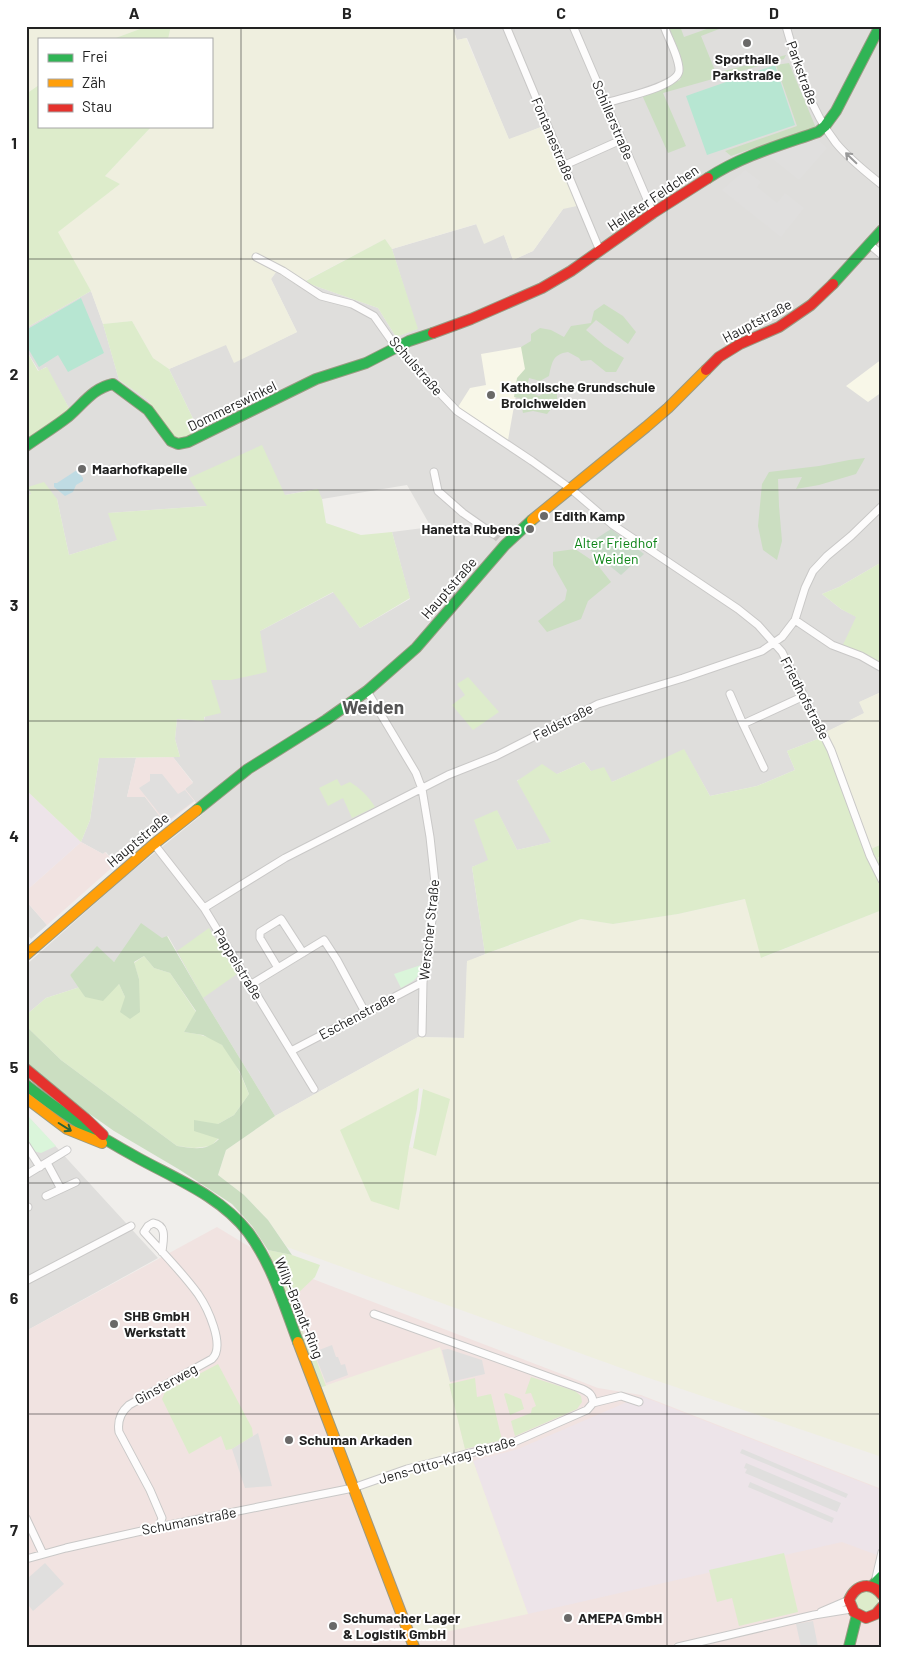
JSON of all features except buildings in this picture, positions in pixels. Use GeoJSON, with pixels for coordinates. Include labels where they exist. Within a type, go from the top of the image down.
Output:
{"type":"FeatureCollection","features":[{"type":"Feature","properties":{"kind":"street","name":"Fontanestraße"},"geometry":{"type":"LineString","coordinates":[[506,26],[600,251]]}},
{"type":"Feature","properties":{"kind":"street","name":"Schillerstraße"},"geometry":{"type":"LineString","coordinates":[[573,26],[653,213]]}},
{"type":"Feature","properties":{"kind":"street"},"geometry":{"type":"LineString","coordinates":[[606,103],[655,88],[674,80],[678,75],[679,64],[664,26]]}},
{"type":"Feature","properties":{"kind":"street","name":"Parkstraße"},"geometry":{"type":"LineString","coordinates":[[786,26],[804,85],[814,109],[845,152],[882,185]]}},
{"type":"Feature","properties":{"kind":"street","name":"Helleter Feldchen"},"geometry":{"type":"LineString","coordinates":[[396,347],[471,319],[526,295],[571,271],[653,213],[730,165],[763,151],[818,132],[836,111],[880,26]]}},
{"type":"Feature","properties":{"kind":"street"},"geometry":{"type":"LineString","coordinates":[[564,165],[621,140]]}},
{"type":"Feature","properties":{"kind":"street","name":"Hauptstraße"},"geometry":{"type":"LineString","coordinates":[[26,955],[154,844],[248,769],[367,692],[416,648],[503,543],[661,414],[719,357],[740,344],[780,327],[811,305],[828,290],[882,230]]}},
{"type":"Feature","properties":{"kind":"street"},"geometry":{"type":"LineString","coordinates":[[869,244],[882,255]]}},
{"type":"Feature","properties":{"kind":"street","name":"Schulstraße"},"geometry":{"type":"LineString","coordinates":[[256,257],[283,271],[321,296],[352,304],[374,316],[396,347],[456,411],[532,461],[570,489]]}},
{"type":"Feature","properties":{"kind":"street","name":"Dommerswinkel"},"geometry":{"type":"LineString","coordinates":[[26,446],[69,416],[98,389],[113,384],[148,410],[171,441],[182,444],[204,436],[316,379],[366,363],[396,347]]}},
{"type":"Feature","properties":{"kind":"street"},"geometry":{"type":"LineString","coordinates":[[434,472],[438,491],[463,513],[493,534]]}},
{"type":"Feature","properties":{"kind":"street","name":"Friedhofstraße"},"geometry":{"type":"LineString","coordinates":[[570,489],[614,526],[751,619],[782,652],[831,750],[870,856],[882,880]]}},
{"type":"Feature","properties":{"kind":"street","name":"Feldstraße"},"geometry":{"type":"LineString","coordinates":[[204,908],[285,858],[448,775],[496,756],[598,704],[753,654],[774,644],[795,620],[805,588],[813,572],[827,556],[882,506]]}},
{"type":"Feature","properties":{"kind":"street"},"geometry":{"type":"LineString","coordinates":[[795,620],[832,645],[861,656],[882,668]]}},
{"type":"Feature","properties":{"kind":"street","name":"Werscher Straße"},"geometry":{"type":"LineString","coordinates":[[367,692],[410,762],[422,789],[430,837],[435,883],[434,906],[423,982],[422,1033]]}},
{"type":"Feature","properties":{"kind":"street"},"geometry":{"type":"LineString","coordinates":[[730,694],[764,768]]}},
{"type":"Feature","properties":{"kind":"street"},"geometry":{"type":"LineString","coordinates":[[743,724],[804,696]]}},
{"type":"Feature","properties":{"kind":"street","name":"Pappelstraße"},"geometry":{"type":"LineString","coordinates":[[154,844],[204,908],[314,1089]]}},
{"type":"Feature","properties":{"kind":"street"},"geometry":{"type":"LineString","coordinates":[[278,968],[260,938],[260,932],[281,919],[302,953]]}},
{"type":"Feature","properties":{"kind":"street"},"geometry":{"type":"LineString","coordinates":[[250,985],[324,940],[365,1012]]}},
{"type":"Feature","properties":{"kind":"street","name":"Eschenstraße"},"geometry":{"type":"LineString","coordinates":[[290,1051],[423,982]]}},
{"type":"Feature","properties":{"kind":"street"},"geometry":{"type":"LineString","coordinates":[[26,1069],[39,1082],[93,1124],[109,1142]]}},
{"type":"Feature","properties":{"kind":"street","name":"Willy-Brandt-Ring"},"geometry":{"type":"LineString","coordinates":[[26,1085],[67,1117],[109,1142],[197,1189],[237,1219],[253,1240],[274,1280],[316,1386],[414,1647]]}},
{"type":"Feature","properties":{"kind":"street"},"geometry":{"type":"LineString","coordinates":[[26,1098],[67,1129],[120,1148]]}},
{"type":"Feature","properties":{"kind":"street"},"geometry":{"type":"LineString","coordinates":[[26,1145],[44,1165],[61,1189]]}},
{"type":"Feature","properties":{"kind":"street"},"geometry":{"type":"LineString","coordinates":[[26,1175],[67,1150]]}},
{"type":"Feature","properties":{"kind":"street"},"geometry":{"type":"LineString","coordinates":[[46,1196],[76,1182]]}},
{"type":"Feature","properties":{"kind":"street"},"geometry":{"type":"LineString","coordinates":[[26,1281],[131,1226]]}},
{"type":"Feature","properties":{"kind":"street","name":"Ginsterweg"},"geometry":{"type":"LineString","coordinates":[[160,1527],[162,1518],[150,1490],[119,1432],[120,1416],[130,1404],[212,1359],[217,1348],[215,1332],[202,1301],[162,1252]]}},
{"type":"Feature","properties":{"kind":"street"},"geometry":{"type":"LineString","coordinates":[[374,1314],[582,1389],[589,1392],[593,1403]]}},
{"type":"Feature","properties":{"kind":"street","name":"Jens-Otto-Krag-Straße"},"geometry":{"type":"LineString","coordinates":[[353,1488],[407,1469],[514,1442],[587,1410],[593,1403],[622,1396],[639,1402]]}},
{"type":"Feature","properties":{"kind":"street","name":"Schumanstraße"},"geometry":{"type":"LineString","coordinates":[[26,1559],[160,1527],[353,1488]]}},
{"type":"Feature","properties":{"kind":"street"},"geometry":{"type":"LineString","coordinates":[[26,1518],[44,1554]]}},
{"type":"Feature","properties":{"kind":"street"},"geometry":{"type":"LineString","coordinates":[[853,1647],[856,1610],[851,1595],[857,1587],[862,1585],[879,1586],[882,1552]]}},
{"type":"Feature","properties":{"kind":"street"},"geometry":{"type":"LineString","coordinates":[[678,1647],[814,1615],[856,1610],[875,1616],[881,1609]]}},
{"type":"Feature","properties":{"kind":"street"},"geometry":{"type":"LineString","coordinates":[[849,1647],[856,1610]]}},
{"type":"Feature","properties":{"kind":"shaded area"},"geometry":{"type":"Polygon","coordinates":[[[452,26],[882,26],[882,562],[839,587],[822,594],[841,609],[857,617],[863,660],[882,671],[882,688],[879,693],[860,702],[865,713],[826,732],[828,735],[787,751],[795,770],[757,786],[710,796],[684,750],[612,782],[591,771],[584,762],[557,774],[517,780],[552,842],[517,850],[497,811],[488,861],[472,867],[485,954],[467,962],[465,1038],[418,1037],[275,1116],[203,998],[168,936],[113,962],[97,947],[70,975],[80,987],[46,998],[26,1015],[26,965],[126,876],[204,813],[185,789],[193,782],[173,757],[180,757],[175,739],[177,719],[204,721],[211,680],[231,680],[260,631],[334,592],[360,628],[410,599],[392,532],[431,527],[407,485],[322,499],[317,489],[207,506],[109,513],[118,540],[69,555],[57,499],[31,494],[26,496],[26,439],[70,410],[46,367],[39,371],[26,350],[26,328],[91,291],[103,324],[119,380],[148,400],[171,436],[200,433],[169,369],[226,344],[234,362],[297,332],[271,279],[276,272],[297,285],[304,282],[378,308],[396,337],[417,329],[392,249],[477,224],[504,235],[513,260],[533,251],[563,209],[543,126],[509,140],[467,38],[457,40],[452,26]]]}},
{"type":"Feature","properties":{"kind":"shaded area"},"geometry":{"type":"Polygon","coordinates":[[[816,138],[827,148],[799,180],[769,156],[816,138]]]}},
{"type":"Feature","properties":{"kind":"shaded area"},"geometry":{"type":"Polygon","coordinates":[[[745,170],[761,182],[757,187],[777,203],[785,193],[804,208],[781,237],[722,190],[745,170]]]}},
{"type":"Feature","properties":{"kind":"shaded area","name":"Katholische Grundschule Broichweiden"},"geometry":{"type":"Polygon","coordinates":[[[544,343],[519,378],[508,440],[458,407],[470,388],[486,385],[481,354],[544,343]]]}},
{"type":"Feature","properties":{"kind":"shaded area"},"geometry":{"type":"Polygon","coordinates":[[[882,359],[882,392],[868,402],[846,386],[882,359]]]}},
{"type":"Feature","properties":{"kind":"shaded area"},"geometry":{"type":"Polygon","coordinates":[[[173,757],[193,783],[185,789],[195,801],[166,824],[145,797],[127,797],[136,758],[173,757]]]}},
{"type":"Feature","properties":{"kind":"shaded area"},"geometry":{"type":"Polygon","coordinates":[[[99,758],[136,758],[127,797],[145,797],[166,824],[116,864],[106,852],[103,854],[81,842],[90,820],[99,758]]]}},
{"type":"Feature","properties":{"kind":"shaded area"},"geometry":{"type":"Polygon","coordinates":[[[150,774],[162,774],[178,794],[185,790],[194,801],[166,822],[139,788],[150,781],[150,774]]]}},
{"type":"Feature","properties":{"kind":"shaded area"},"geometry":{"type":"Polygon","coordinates":[[[26,790],[81,842],[26,891],[26,790]]]}},
{"type":"Feature","properties":{"kind":"shaded area"},"geometry":{"type":"Polygon","coordinates":[[[81,842],[103,854],[105,852],[116,864],[47,925],[26,901],[26,891],[81,842]]]}},
{"type":"Feature","properties":{"kind":"shaded area"},"geometry":{"type":"Polygon","coordinates":[[[26,901],[47,925],[31,939],[26,933],[26,901]]]}},
{"type":"Feature","properties":{"kind":"shaded area"},"geometry":{"type":"Polygon","coordinates":[[[26,1114],[158,1258],[26,1331],[26,1114]]]}},
{"type":"Feature","properties":{"kind":"shaded area"},"geometry":{"type":"Polygon","coordinates":[[[217,1227],[284,1268],[598,1388],[641,1395],[879,1488],[882,1531],[882,1647],[26,1647],[26,1331],[217,1227]]]}},
{"type":"Feature","properties":{"kind":"shaded area"},"geometry":{"type":"Polygon","coordinates":[[[332,1345],[341,1365],[345,1364],[348,1375],[326,1383],[314,1352],[332,1345]]]}},
{"type":"Feature","properties":{"kind":"shaded area"},"geometry":{"type":"Polygon","coordinates":[[[448,1349],[482,1360],[485,1374],[450,1382],[442,1350],[448,1349]]]}},
{"type":"Feature","properties":{"kind":"shaded area"},"geometry":{"type":"Polygon","coordinates":[[[641,1396],[879,1489],[882,1496],[882,1540],[877,1555],[842,1542],[528,1614],[473,1461],[518,1449],[641,1396]]]}},
{"type":"Feature","properties":{"kind":"shaded area"},"geometry":{"type":"Polygon","coordinates":[[[258,1433],[272,1486],[245,1488],[232,1449],[258,1433]]]}},
{"type":"Feature","properties":{"kind":"shaded area"},"geometry":{"type":"Polygon","coordinates":[[[742,1449],[848,1494],[846,1498],[740,1453],[742,1449]]]}},
{"type":"Feature","properties":{"kind":"shaded area"},"geometry":{"type":"Polygon","coordinates":[[[746,1463],[841,1503],[837,1512],[745,1473],[747,1469],[744,1468],[746,1463]]]}},
{"type":"Feature","properties":{"kind":"shaded area"},"geometry":{"type":"Polygon","coordinates":[[[750,1482],[834,1518],[832,1523],[748,1487],[750,1482]]]}},
{"type":"Feature","properties":{"kind":"shaded area"},"geometry":{"type":"Polygon","coordinates":[[[45,1563],[64,1584],[33,1611],[26,1602],[26,1576],[28,1578],[45,1563]]]}},
{"type":"Feature","properties":{"kind":"shaded area"},"geometry":{"type":"Polygon","coordinates":[[[813,1621],[818,1647],[801,1647],[796,1624],[813,1621]]]}},
{"type":"Feature","properties":{"kind":"green space"},"geometry":{"type":"Polygon","coordinates":[[[26,26],[148,26],[116,38],[38,38],[38,86],[26,94],[26,26]]]}},
{"type":"Feature","properties":{"kind":"green space"},"geometry":{"type":"Polygon","coordinates":[[[148,26],[171,26],[168,38],[116,38],[148,26]]]}},
{"type":"Feature","properties":{"kind":"green space"},"geometry":{"type":"Polygon","coordinates":[[[171,26],[452,26],[457,40],[466,38],[509,139],[544,126],[577,206],[563,209],[533,251],[513,260],[504,235],[484,244],[476,224],[392,249],[385,239],[297,285],[276,272],[271,279],[297,332],[234,363],[226,345],[169,369],[153,358],[132,321],[103,324],[91,291],[57,232],[120,184],[105,176],[150,128],[212,128],[212,38],[168,38],[171,26]]]}},
{"type":"Feature","properties":{"kind":"green space"},"geometry":{"type":"Polygon","coordinates":[[[668,26],[680,26],[684,37],[715,26],[727,26],[701,36],[716,73],[786,55],[784,59],[663,93],[686,146],[668,153],[642,95],[680,80],[681,59],[668,26]]]}},
{"type":"Feature","properties":{"kind":"green space"},"geometry":{"type":"Polygon","coordinates":[[[789,63],[816,128],[807,133],[783,138],[731,156],[725,151],[797,126],[776,65],[789,63]]]}},
{"type":"Feature","properties":{"kind":"green space"},"geometry":{"type":"Polygon","coordinates":[[[775,65],[795,125],[707,155],[686,96],[775,65]]]}},
{"type":"Feature","properties":{"kind":"green space"},"geometry":{"type":"Polygon","coordinates":[[[38,86],[38,128],[150,128],[105,176],[120,184],[58,232],[91,291],[26,328],[26,94],[38,86]]]}},
{"type":"Feature","properties":{"kind":"green space"},"geometry":{"type":"Polygon","coordinates":[[[385,239],[392,249],[418,329],[396,337],[378,308],[304,282],[385,239]]]}},
{"type":"Feature","properties":{"kind":"green space"},"geometry":{"type":"Polygon","coordinates":[[[81,298],[104,353],[68,372],[58,355],[39,367],[26,345],[26,330],[81,298]]]}},
{"type":"Feature","properties":{"kind":"green space"},"geometry":{"type":"Polygon","coordinates":[[[604,304],[623,316],[636,332],[628,344],[596,320],[586,330],[605,346],[624,358],[616,372],[606,372],[591,360],[581,361],[568,352],[563,353],[556,357],[552,363],[549,376],[540,381],[529,378],[526,391],[539,396],[546,392],[557,392],[557,402],[547,414],[533,411],[523,413],[520,398],[514,397],[517,378],[525,369],[521,347],[531,341],[531,334],[540,328],[551,330],[564,337],[571,326],[591,323],[594,311],[604,304]]]}},
{"type":"Feature","properties":{"kind":"green space"},"geometry":{"type":"Polygon","coordinates":[[[132,321],[153,358],[169,369],[200,433],[183,439],[171,436],[148,400],[119,380],[103,324],[132,321]]]}},
{"type":"Feature","properties":{"kind":"green space"},"geometry":{"type":"Polygon","coordinates":[[[26,350],[38,371],[47,367],[70,410],[26,439],[26,350]]]}},
{"type":"Feature","properties":{"kind":"green space"},"geometry":{"type":"Polygon","coordinates":[[[262,445],[285,495],[318,489],[322,499],[326,523],[361,535],[392,532],[410,598],[360,628],[333,592],[260,631],[267,672],[231,680],[211,680],[221,713],[204,717],[204,721],[177,719],[175,739],[180,757],[99,758],[90,820],[81,842],[26,790],[26,496],[31,494],[28,487],[44,482],[57,499],[69,555],[117,540],[108,513],[207,506],[189,478],[262,445]]]}},
{"type":"Feature","properties":{"kind":"green space"},"geometry":{"type":"Polygon","coordinates":[[[865,458],[856,474],[819,485],[796,489],[802,477],[778,479],[782,541],[777,560],[763,550],[758,526],[762,484],[769,472],[865,458]]]}},
{"type":"Feature","properties":{"kind":"green space","name":"Alter Friedhof Weiden"},"geometry":{"type":"Polygon","coordinates":[[[611,529],[644,554],[621,575],[585,546],[611,529]]]}},
{"type":"Feature","properties":{"kind":"green space"},"geometry":{"type":"Polygon","coordinates":[[[575,549],[596,563],[611,582],[588,601],[581,619],[547,632],[538,621],[565,600],[567,590],[553,565],[553,552],[575,549]]]}},
{"type":"Feature","properties":{"kind":"green space"},"geometry":{"type":"Polygon","coordinates":[[[882,562],[882,671],[863,660],[840,651],[856,617],[841,609],[822,594],[839,587],[882,562]]]}},
{"type":"Feature","properties":{"kind":"green space"},"geometry":{"type":"Polygon","coordinates":[[[468,677],[499,712],[473,730],[452,705],[465,695],[457,684],[468,677]]]}},
{"type":"Feature","properties":{"kind":"green space"},"geometry":{"type":"Polygon","coordinates":[[[882,688],[882,844],[871,849],[826,732],[864,713],[859,702],[879,693],[882,688]]]}},
{"type":"Feature","properties":{"kind":"green space"},"geometry":{"type":"Polygon","coordinates":[[[828,735],[871,849],[882,844],[882,858],[878,857],[882,873],[882,910],[761,958],[745,899],[678,914],[613,924],[581,919],[485,954],[472,867],[488,860],[474,820],[497,810],[517,850],[551,842],[517,781],[542,764],[557,774],[584,762],[591,771],[604,767],[612,782],[684,749],[710,796],[757,786],[795,770],[787,751],[828,735]]]}},
{"type":"Feature","properties":{"kind":"green space"},"geometry":{"type":"Polygon","coordinates":[[[337,779],[341,786],[350,782],[354,784],[367,796],[375,807],[352,818],[343,798],[328,806],[319,788],[337,779]]]}},
{"type":"Feature","properties":{"kind":"green space"},"geometry":{"type":"Polygon","coordinates":[[[746,899],[762,958],[882,910],[882,1457],[643,1376],[287,1247],[268,1220],[244,1195],[218,1175],[226,1150],[275,1116],[418,1037],[464,1038],[467,961],[581,919],[614,924],[678,914],[746,899]],[[419,1088],[398,1210],[409,1147],[436,1155],[423,1089],[419,1088]]]}},
{"type":"Feature","properties":{"kind":"green space"},"geometry":{"type":"Polygon","coordinates":[[[141,923],[162,938],[167,936],[275,1116],[226,1150],[218,1175],[244,1195],[268,1220],[292,1255],[268,1250],[252,1226],[232,1204],[180,1170],[114,1131],[47,1084],[26,1063],[26,1026],[61,1060],[177,1146],[204,1147],[219,1139],[194,1131],[194,1120],[218,1124],[234,1115],[249,1094],[240,1072],[222,1045],[203,1035],[184,1032],[196,1011],[170,973],[154,968],[144,956],[134,962],[139,979],[140,1012],[130,1019],[120,1012],[125,997],[119,984],[103,1001],[85,997],[70,975],[97,946],[114,962],[141,923]]]}},
{"type":"Feature","properties":{"kind":"green space"},"geometry":{"type":"Polygon","coordinates":[[[209,928],[237,974],[203,998],[177,951],[209,928]]]}},
{"type":"Feature","properties":{"kind":"green space"},"geometry":{"type":"Polygon","coordinates":[[[144,956],[154,968],[170,973],[196,1012],[184,1032],[209,1037],[222,1045],[234,1061],[249,1094],[234,1115],[218,1124],[219,1138],[211,1146],[194,1148],[177,1146],[61,1060],[26,1026],[26,1015],[46,998],[80,987],[85,997],[119,984],[125,997],[139,979],[134,963],[144,956]]]}},
{"type":"Feature","properties":{"kind":"green space"},"geometry":{"type":"Polygon","coordinates":[[[421,965],[417,977],[401,988],[394,974],[421,965]]]}},
{"type":"Feature","properties":{"kind":"green space"},"geometry":{"type":"Polygon","coordinates":[[[419,1088],[399,1210],[371,1201],[340,1130],[419,1088]]]}},
{"type":"Feature","properties":{"kind":"green space"},"geometry":{"type":"Polygon","coordinates":[[[423,1089],[450,1099],[436,1156],[413,1148],[423,1089]]]}},
{"type":"Feature","properties":{"kind":"green space"},"geometry":{"type":"Polygon","coordinates":[[[26,1114],[56,1146],[41,1153],[33,1151],[26,1139],[26,1114]]]}},
{"type":"Feature","properties":{"kind":"green space"},"geometry":{"type":"Polygon","coordinates":[[[268,1250],[292,1255],[320,1265],[315,1277],[295,1296],[295,1303],[302,1330],[310,1349],[313,1351],[326,1386],[321,1387],[268,1250]]]}},
{"type":"Feature","properties":{"kind":"green space"},"geometry":{"type":"Polygon","coordinates":[[[440,1347],[451,1384],[449,1384],[465,1449],[473,1461],[528,1614],[418,1638],[321,1387],[440,1347]]]}},
{"type":"Feature","properties":{"kind":"green space"},"geometry":{"type":"Polygon","coordinates":[[[218,1364],[252,1428],[253,1436],[232,1449],[226,1450],[221,1436],[189,1454],[162,1399],[165,1392],[218,1364]]]}},
{"type":"Feature","properties":{"kind":"green space"},"geometry":{"type":"Polygon","coordinates":[[[531,1377],[575,1391],[581,1396],[582,1402],[577,1409],[515,1436],[511,1421],[531,1413],[532,1408],[536,1406],[531,1393],[525,1394],[531,1377]]]}},
{"type":"Feature","properties":{"kind":"green space"},"geometry":{"type":"Polygon","coordinates":[[[475,1378],[477,1397],[491,1394],[502,1440],[465,1449],[449,1384],[475,1378]]]}},
{"type":"Feature","properties":{"kind":"green space"},"geometry":{"type":"Polygon","coordinates":[[[506,1393],[521,1399],[524,1409],[510,1415],[504,1394],[506,1393]]]}},
{"type":"Feature","properties":{"kind":"green space"},"geometry":{"type":"Polygon","coordinates":[[[784,1553],[798,1612],[739,1626],[732,1598],[717,1602],[709,1570],[784,1553]]]}},
{"type":"Feature","properties":{"kind":"green space"},"geometry":{"type":"Polygon","coordinates":[[[866,1590],[874,1594],[878,1602],[874,1610],[866,1614],[858,1610],[854,1602],[858,1594],[866,1590]]]}},
{"type":"Feature","properties":{"kind":"water"},"geometry":{"type":"Polygon","coordinates":[[[77,470],[83,481],[76,485],[73,492],[65,496],[54,487],[54,483],[77,470]]]}},
{"type":"Feature","properties":{"kind":"tunnel"},"geometry":{"type":"LineString","coordinates":[[493,534],[501,541]]}},
{"type":"Feature","properties":{"kind":"traffic: fast"},"geometry":{"type":"LineString","coordinates":[[708,178],[734,163],[818,132],[825,126],[836,111],[880,26]]}},
{"type":"Feature","properties":{"kind":"traffic: fast"},"geometry":{"type":"LineString","coordinates":[[833,284],[882,230]]}},
{"type":"Feature","properties":{"kind":"traffic: fast"},"geometry":{"type":"LineString","coordinates":[[26,446],[69,416],[94,393],[113,384],[148,410],[171,441],[178,444],[188,442],[316,379],[366,363],[409,341],[433,333]]}},
{"type":"Feature","properties":{"kind":"traffic: fast"},"geometry":{"type":"LineString","coordinates":[[197,810],[248,769],[326,720],[367,691],[416,648],[505,545],[532,520]]}},
{"type":"Feature","properties":{"kind":"traffic: fast"},"geometry":{"type":"LineString","coordinates":[[26,1085],[94,1133],[197,1189],[237,1219],[264,1257],[277,1285],[298,1342]]}},
{"type":"Feature","properties":{"kind":"traffic: fast"},"geometry":{"type":"LineString","coordinates":[[872,1586],[882,1576]]}},
{"type":"Feature","properties":{"kind":"traffic: fast"},"geometry":{"type":"LineString","coordinates":[[849,1647],[857,1615]]}},
{"type":"Feature","properties":{"kind":"traffic: slow"},"geometry":{"type":"LineString","coordinates":[[532,520],[646,427],[706,370]]}},
{"type":"Feature","properties":{"kind":"traffic: slow"},"geometry":{"type":"LineString","coordinates":[[26,955],[154,844],[197,810]]}},
{"type":"Feature","properties":{"kind":"traffic: slow"},"geometry":{"type":"LineString","coordinates":[[26,1098],[67,1129],[102,1143]]}},
{"type":"Feature","properties":{"kind":"traffic: slow"},"geometry":{"type":"LineString","coordinates":[[298,1342],[414,1647]]}},
{"type":"Feature","properties":{"kind":"traffic: jam"},"geometry":{"type":"LineString","coordinates":[[433,333],[471,319],[542,288],[571,271],[653,213],[708,178]]}},
{"type":"Feature","properties":{"kind":"traffic: jam"},"geometry":{"type":"LineString","coordinates":[[706,370],[719,357],[740,344],[779,327],[811,305],[833,284]]}},
{"type":"Feature","properties":{"kind":"traffic: jam"},"geometry":{"type":"LineString","coordinates":[[26,1069],[103,1135]]}},
{"type":"Feature","properties":{"kind":"traffic: jam"},"geometry":{"type":"LineString","coordinates":[[882,1595],[873,1588],[864,1586],[856,1590],[849,1600],[854,1612],[866,1618],[876,1614],[882,1607]]}},
{"type":"Feature","properties":{"kind":"place","name":"Sporthalle Parkstraße"},"geometry":{"type":"Point","coordinates":[747,43]}},
{"type":"Feature","properties":{"kind":"place","name":"Katholische Grundschule Broichweiden"},"geometry":{"type":"Point","coordinates":[491,395]}},
{"type":"Feature","properties":{"kind":"place","name":"Maarhofkapelle"},"geometry":{"type":"Point","coordinates":[82,469]}},
{"type":"Feature","properties":{"kind":"place","name":"Edith Kamp"},"geometry":{"type":"Point","coordinates":[544,516]}},
{"type":"Feature","properties":{"kind":"place","name":"Hanetta Rubens"},"geometry":{"type":"Point","coordinates":[530,529]}},
{"type":"Feature","properties":{"kind":"place","name":"SHB GmbH Werkstatt"},"geometry":{"type":"Point","coordinates":[114,1324]}},
{"type":"Feature","properties":{"kind":"place","name":"Schuman Arkaden"},"geometry":{"type":"Point","coordinates":[289,1440]}},
{"type":"Feature","properties":{"kind":"place","name":"AMEPA GmbH"},"geometry":{"type":"Point","coordinates":[568,1618]}},
{"type":"Feature","properties":{"kind":"place","name":"Schumacher Lager & Logistik GmbH"},"geometry":{"type":"Point","coordinates":[333,1626]}},
{"type":"Feature","properties":{"kind":"district","name":"Weiden"},"geometry":{"type":"Point","coordinates":[373,707]}}]}
